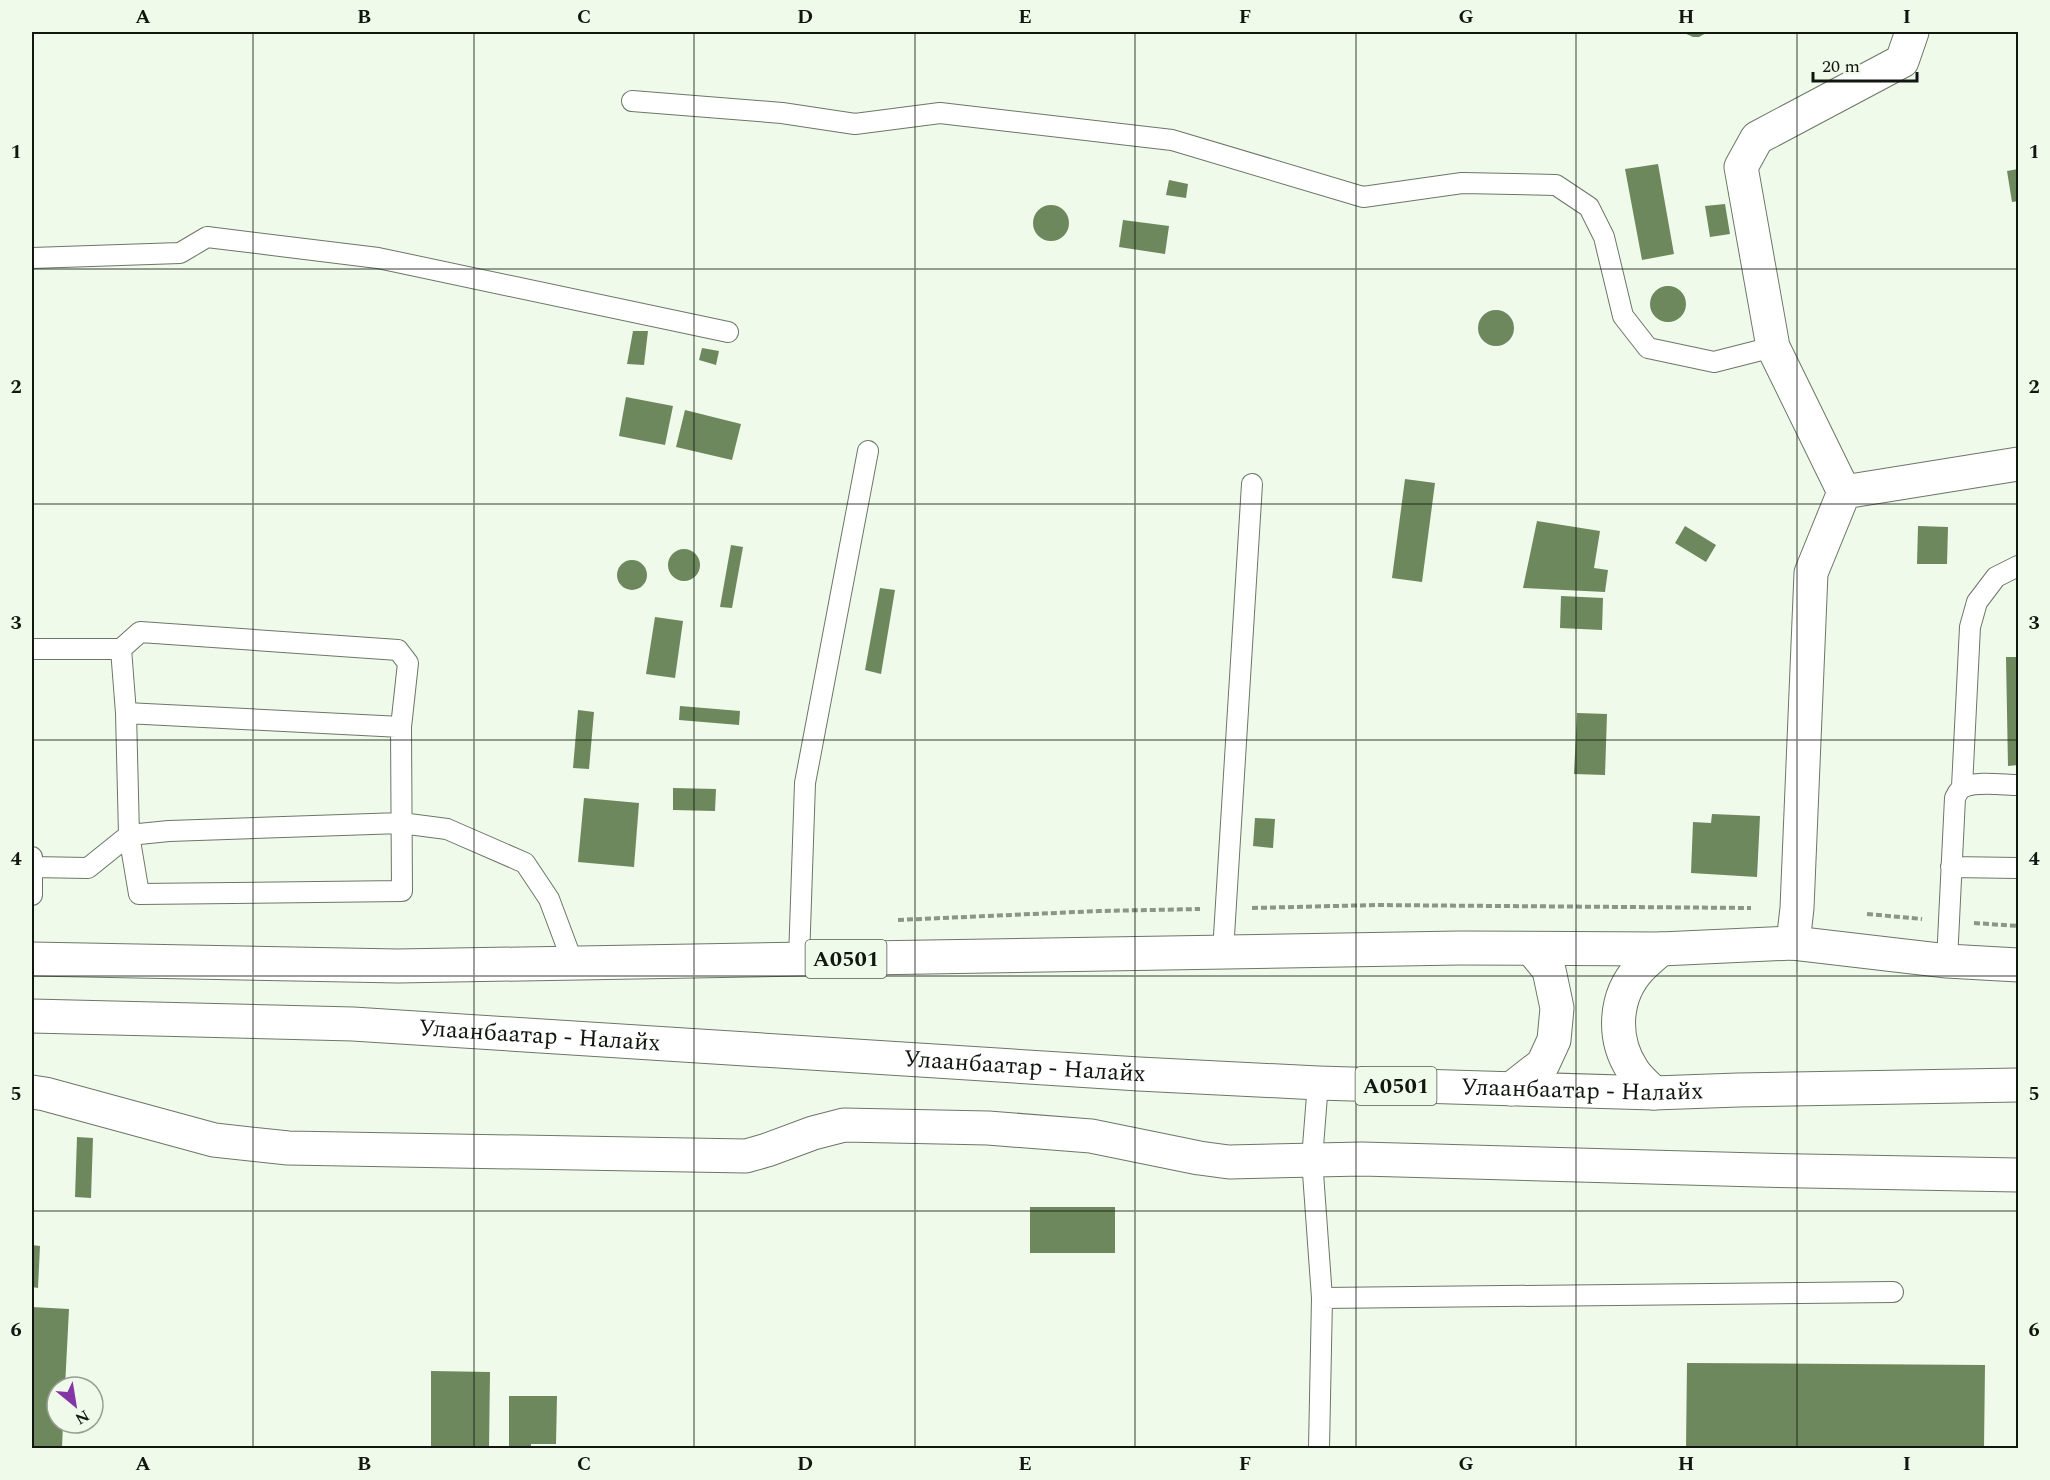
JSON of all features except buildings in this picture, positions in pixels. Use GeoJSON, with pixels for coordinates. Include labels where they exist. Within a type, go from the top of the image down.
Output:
{"type":"FeatureCollection","features":[{"type":"Feature","properties":{"kind":"main road"},"geometry":{"type":"LineString","coordinates":[[1793,943],[1797,908],[1811,573],[1844,492],[1773,347],[1741,167],[1757,138],[1902,61],[1912,32]]}},
{"type":"Feature","properties":{"kind":"main road"},"geometry":{"type":"LineString","coordinates":[[1844,492],[2019,464]]}},
{"type":"Feature","properties":{"kind":"main road","name":"A0501"},"geometry":{"type":"LineString","coordinates":[[32,959],[398,966],[1223,952],[1661,949],[1793,943],[1947,961],[2019,965]]}},
{"type":"Feature","properties":{"kind":"main road"},"geometry":{"type":"LineString","coordinates":[[1511,1089],[1543,1064],[1554,1040],[1557,1008],[1549,970],[1532,949]]}},
{"type":"Feature","properties":{"kind":"main road"},"geometry":{"type":"LineString","coordinates":[[1654,1094],[1632,1070],[1620,1044],[1618,1020],[1622,998],[1638,970],[1661,949]]}},
{"type":"Feature","properties":{"kind":"main road","name":"Улаанбаатар - Налайх"},"geometry":{"type":"LineString","coordinates":[[32,1016],[353,1024],[1104,1072],[1318,1083],[1654,1094],[1738,1090],[2019,1085]]}},
{"type":"Feature","properties":{"kind":"main road"},"geometry":{"type":"LineString","coordinates":[[32,1092],[214,1140],[288,1148],[746,1156],[844,1125],[988,1128],[1091,1136],[1229,1162],[1362,1159],[2019,1175]]}},
{"type":"Feature","properties":{"kind":"lane"},"geometry":{"type":"LineString","coordinates":[[632,101],[782,113],[855,124],[940,113],[1172,140],[1363,197],[1462,183],[1556,185],[1589,207],[1604,237],[1623,316],[1648,348],[1714,362],[1773,347]]}},
{"type":"Feature","properties":{"kind":"lane"},"geometry":{"type":"LineString","coordinates":[[32,258],[180,253],[207,237],[378,258],[728,332]]}},
{"type":"Feature","properties":{"kind":"lane"},"geometry":{"type":"LineString","coordinates":[[799,959],[805,783],[868,451]]}},
{"type":"Feature","properties":{"kind":"lane"},"geometry":{"type":"LineString","coordinates":[[1223,952],[1251,484]]}},
{"type":"Feature","properties":{"kind":"lane"},"geometry":{"type":"LineString","coordinates":[[1947,961],[1955,798],[1962,787],[1970,627],[1977,602],[1996,577],[2019,566]]}},
{"type":"Feature","properties":{"kind":"lane"},"geometry":{"type":"LineString","coordinates":[[32,649],[121,649],[140,632],[398,650],[408,663],[401,727],[402,891],[139,894],[129,835],[126,713],[121,649]]}},
{"type":"Feature","properties":{"kind":"lane"},"geometry":{"type":"LineString","coordinates":[[126,713],[401,727]]}},
{"type":"Feature","properties":{"kind":"lane"},"geometry":{"type":"LineString","coordinates":[[1962,787],[2019,785]]}},
{"type":"Feature","properties":{"kind":"lane"},"geometry":{"type":"LineString","coordinates":[[32,895],[32,864],[88,868],[129,835],[169,831],[401,823],[447,829],[525,863],[549,899],[573,963]]}},
{"type":"Feature","properties":{"kind":"lane"},"geometry":{"type":"LineString","coordinates":[[1951,867],[2019,868]]}},
{"type":"Feature","properties":{"kind":"lane"},"geometry":{"type":"LineString","coordinates":[[1318,1083],[1312,1160],[1322,1298],[1319,1449]]}},
{"type":"Feature","properties":{"kind":"lane"},"geometry":{"type":"LineString","coordinates":[[1322,1298],[1893,1292]]}}]}
